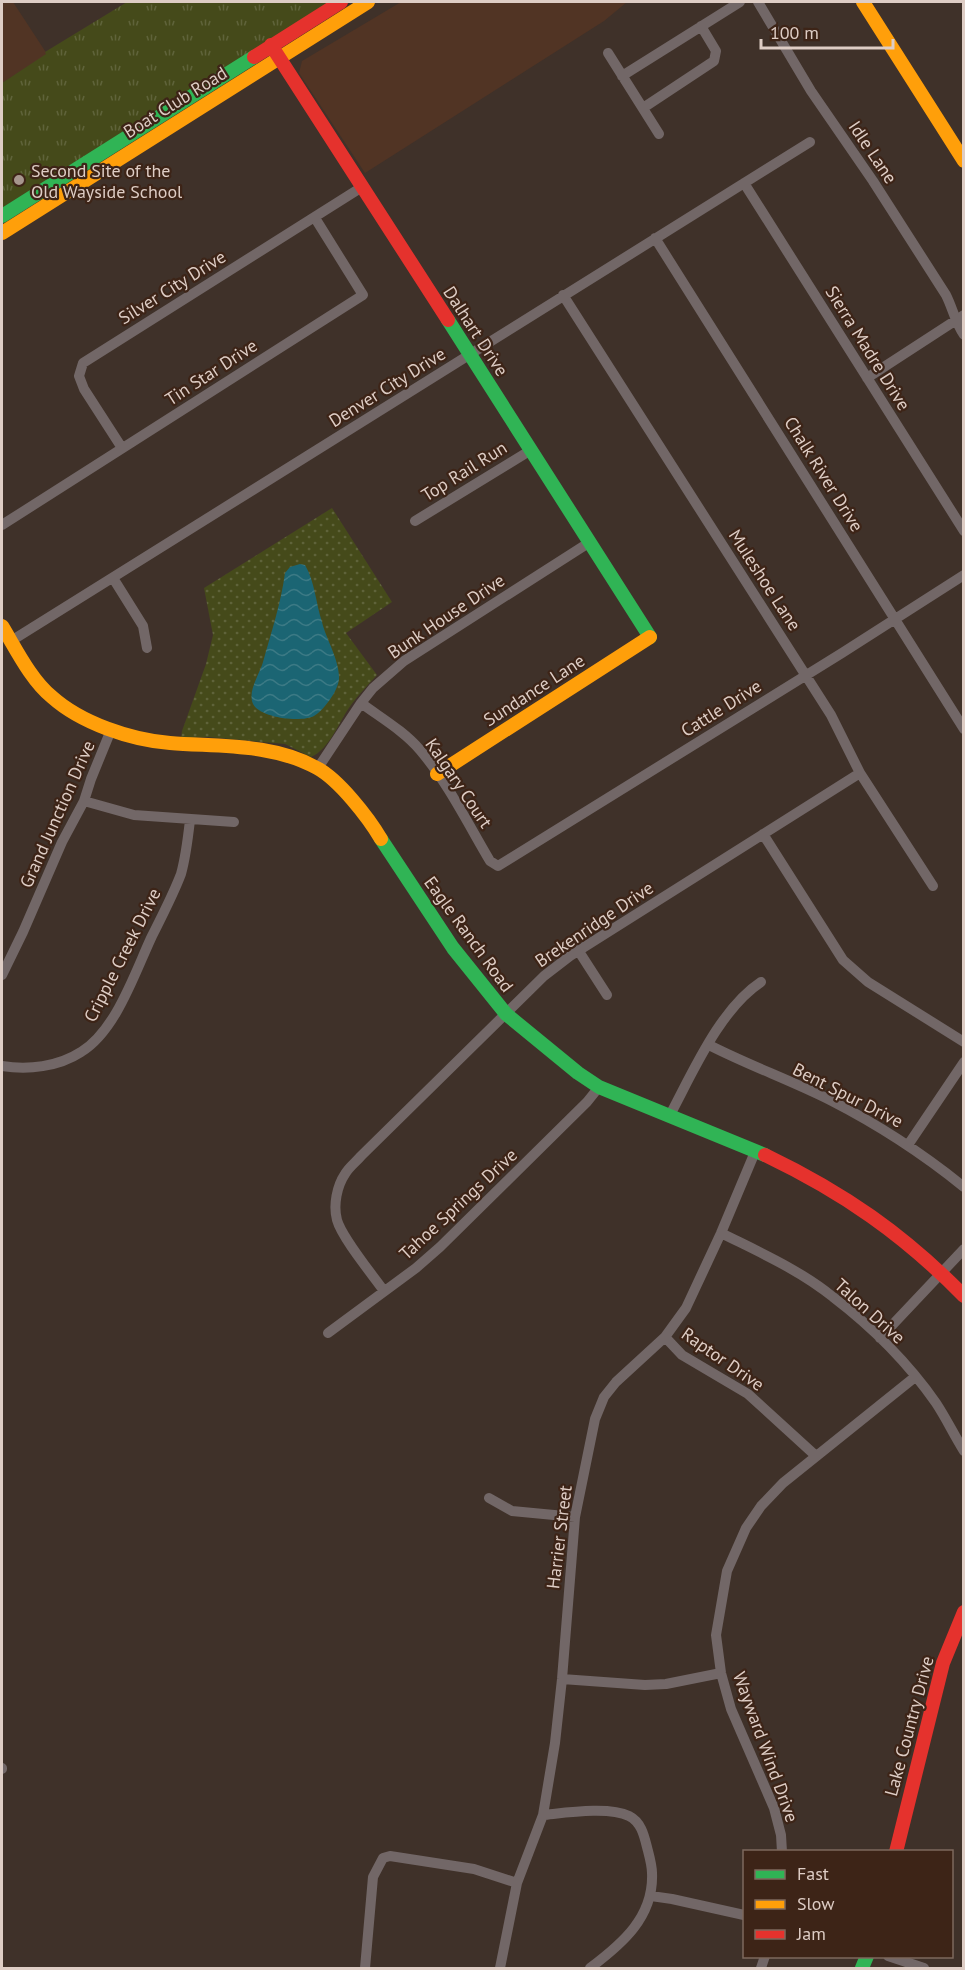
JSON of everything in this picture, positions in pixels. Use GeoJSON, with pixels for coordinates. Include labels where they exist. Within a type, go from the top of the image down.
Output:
{"type":"FeatureCollection","features":[{"type":"Feature","properties":{"kind":"street","name":"Boat Club Road"},"geometry":{"type":"LineString","coordinates":[[2,216],[341,2]]}},
{"type":"Feature","properties":{"kind":"street","name":"Boat Club Road"},"geometry":{"type":"LineString","coordinates":[[2,233],[368,2]]}},
{"type":"Feature","properties":{"kind":"street"},"geometry":{"type":"LineString","coordinates":[[622,76],[740,2]]}},
{"type":"Feature","properties":{"kind":"street","name":"Idle Lane"},"geometry":{"type":"LineString","coordinates":[[758,2],[811,91],[873,181],[961,318],[963,335]]}},
{"type":"Feature","properties":{"kind":"street"},"geometry":{"type":"LineString","coordinates":[[863,2],[963,161]]}},
{"type":"Feature","properties":{"kind":"street"},"geometry":{"type":"LineString","coordinates":[[643,108],[714,61],[716,51],[701,26]]}},
{"type":"Feature","properties":{"kind":"street","name":"Dalhart Drive"},"geometry":{"type":"LineString","coordinates":[[271,45],[651,636]]}},
{"type":"Feature","properties":{"kind":"street"},"geometry":{"type":"LineString","coordinates":[[608,53],[659,134]]}},
{"type":"Feature","properties":{"kind":"street","name":"Denver City Drive"},"geometry":{"type":"LineString","coordinates":[[11,641],[810,142]]}},
{"type":"Feature","properties":{"kind":"street","name":"Sierra Madre Drive"},"geometry":{"type":"LineString","coordinates":[[744,183],[963,531]]}},
{"type":"Feature","properties":{"kind":"street","name":"Silver City Drive"},"geometry":{"type":"LineString","coordinates":[[122,448],[84,389],[79,376],[83,363],[362,188]]}},
{"type":"Feature","properties":{"kind":"street","name":"Tin Star Drive"},"geometry":{"type":"LineString","coordinates":[[2,525],[363,295],[315,218]]}},
{"type":"Feature","properties":{"kind":"street","name":"Chalk River Drive"},"geometry":{"type":"LineString","coordinates":[[655,238],[963,729]]}},
{"type":"Feature","properties":{"kind":"street","name":"Muleshoe Lane"},"geometry":{"type":"LineString","coordinates":[[563,295],[831,715],[860,773],[933,886]]}},
{"type":"Feature","properties":{"kind":"street"},"geometry":{"type":"LineString","coordinates":[[867,378],[961,318]]}},
{"type":"Feature","properties":{"kind":"street","name":"Top Rail Run"},"geometry":{"type":"LineString","coordinates":[[415,521],[531,450]]}},
{"type":"Feature","properties":{"kind":"street","name":"Bunk House Drive"},"geometry":{"type":"LineString","coordinates":[[318,768],[361,703],[404,661],[590,542]]}},
{"type":"Feature","properties":{"kind":"street","name":"Cattle Drive"},"geometry":{"type":"LineString","coordinates":[[495,865],[502,865],[963,575]]}},
{"type":"Feature","properties":{"kind":"street"},"geometry":{"type":"LineString","coordinates":[[113,578],[143,626],[147,648]]}},
{"type":"Feature","properties":{"kind":"street","name":"Eagle Ranch Road"},"geometry":{"type":"LineString","coordinates":[[2,626],[27,667],[51,697],[79,715],[111,730],[166,744],[268,749],[318,768],[341,788],[371,822],[453,948],[506,1014],[578,1073],[598,1087],[670,1115],[817,1181],[903,1238],[963,1296]]}},
{"type":"Feature","properties":{"kind":"street","name":"Sundance Lane"},"geometry":{"type":"LineString","coordinates":[[437,774],[651,636]]}},
{"type":"Feature","properties":{"kind":"street","name":"Kalgary Court"},"geometry":{"type":"LineString","coordinates":[[361,703],[407,737],[437,774],[490,861],[495,865]]}},
{"type":"Feature","properties":{"kind":"street","name":"Grand Junction Drive"},"geometry":{"type":"LineString","coordinates":[[2,975],[62,842],[84,801],[111,730]]}},
{"type":"Feature","properties":{"kind":"street","name":"Brekenridge Drive"},"geometry":{"type":"LineString","coordinates":[[384,1291],[337,1221],[335,1206],[338,1190],[344,1175],[361,1156],[544,976],[578,950],[860,773]]}},
{"type":"Feature","properties":{"kind":"street"},"geometry":{"type":"LineString","coordinates":[[84,801],[134,814],[234,822]]}},
{"type":"Feature","properties":{"kind":"street","name":"Cripple Creek Drive"},"geometry":{"type":"LineString","coordinates":[[2,1066],[41,1067],[62,1061],[82,1052],[99,1037],[126,993],[176,886],[185,857],[190,820]]}},
{"type":"Feature","properties":{"kind":"street"},"geometry":{"type":"LineString","coordinates":[[763,834],[843,960],[868,982],[963,1042]]}},
{"type":"Feature","properties":{"kind":"street"},"geometry":{"type":"LineString","coordinates":[[578,950],[607,995]]}},
{"type":"Feature","properties":{"kind":"street"},"geometry":{"type":"LineString","coordinates":[[670,1115],[709,1045],[737,1001],[761,982]]}},
{"type":"Feature","properties":{"kind":"street","name":"Bent Spur Drive"},"geometry":{"type":"LineString","coordinates":[[709,1045],[745,1064],[828,1099],[908,1145],[963,1187]]}},
{"type":"Feature","properties":{"kind":"street"},"geometry":{"type":"LineString","coordinates":[[908,1145],[963,1062]]}},
{"type":"Feature","properties":{"kind":"street","name":"Tahoe Springs Drive"},"geometry":{"type":"LineString","coordinates":[[328,1333],[416,1268],[440,1247],[580,1110],[598,1087]]}},
{"type":"Feature","properties":{"kind":"street","name":"Harrier Street"},"geometry":{"type":"LineString","coordinates":[[500,1968],[517,1883],[543,1815],[555,1743],[562,1679],[575,1517],[595,1419],[604,1397],[616,1382],[665,1337],[686,1308],[755,1152]]}},
{"type":"Feature","properties":{"kind":"street","name":"Talon Drive"},"geometry":{"type":"LineString","coordinates":[[721,1233],[788,1267],[833,1296],[880,1338],[936,1404],[963,1451]]}},
{"type":"Feature","properties":{"kind":"street"},"geometry":{"type":"LineString","coordinates":[[880,1338],[963,1248]]}},
{"type":"Feature","properties":{"kind":"street","name":"Raptor Drive"},"geometry":{"type":"LineString","coordinates":[[665,1337],[682,1355],[748,1394],[816,1456]]}},
{"type":"Feature","properties":{"kind":"street","name":"Wayward Wind Drive"},"geometry":{"type":"LineString","coordinates":[[782,1850],[781,1835],[774,1808],[732,1708],[721,1673],[716,1635],[727,1571],[746,1528],[761,1506],[816,1456],[915,1377]]}},
{"type":"Feature","properties":{"kind":"street"},"geometry":{"type":"LineString","coordinates":[[489,1498],[512,1511],[575,1517]]}},
{"type":"Feature","properties":{"kind":"street","name":"Lake Country Drive"},"geometry":{"type":"LineString","coordinates":[[896,1850],[943,1662],[963,1611]]}},
{"type":"Feature","properties":{"kind":"street"},"geometry":{"type":"LineString","coordinates":[[562,1679],[645,1685],[666,1684],[721,1673]]}},
{"type":"Feature","properties":{"kind":"street"},"geometry":{"type":"LineString","coordinates":[[543,1815],[579,1811],[610,1812],[629,1816],[638,1823],[643,1832],[652,1872],[651,1896],[637,1926],[616,1948],[590,1968]]}},
{"type":"Feature","properties":{"kind":"street"},"geometry":{"type":"LineString","coordinates":[[365,1968],[373,1877],[382,1858],[390,1856],[474,1869],[517,1883]]}},
{"type":"Feature","properties":{"kind":"street"},"geometry":{"type":"LineString","coordinates":[[651,1896],[743,1915]]}},
{"type":"Feature","properties":{"kind":"street"},"geometry":{"type":"LineString","coordinates":[[894,1958],[924,1968]]}},
{"type":"Feature","properties":{"kind":"shaded area"},"geometry":{"type":"Polygon","coordinates":[[[2,2],[13,2],[47,54],[2,83],[2,2]]]}},
{"type":"Feature","properties":{"kind":"shaded area"},"geometry":{"type":"Polygon","coordinates":[[[401,2],[627,2],[604,21],[365,173],[299,73],[302,61],[401,2]]]}},
{"type":"Feature","properties":{"kind":"green space"},"geometry":{"type":"Polygon","coordinates":[[[127,2],[331,2],[2,208],[2,83],[46,54],[45,52],[127,2]]]}},
{"type":"Feature","properties":{"kind":"green space"},"geometry":{"type":"Polygon","coordinates":[[[332,508],[392,602],[346,633],[377,675],[351,705],[324,748],[311,757],[285,744],[208,737],[181,738],[206,664],[213,635],[204,588],[332,508]]]}},
{"type":"Feature","properties":{"kind":"water"},"geometry":{"type":"Polygon","coordinates":[[[305,565],[311,579],[324,629],[339,672],[339,679],[326,705],[314,716],[299,719],[279,718],[261,712],[255,707],[251,696],[276,618],[285,573],[290,567],[305,565]]]}},
{"type":"Feature","properties":{"kind":"traffic: fast"},"geometry":{"type":"LineString","coordinates":[[2,216],[254,57]]}},
{"type":"Feature","properties":{"kind":"traffic: fast"},"geometry":{"type":"LineString","coordinates":[[448,320],[650,637]]}},
{"type":"Feature","properties":{"kind":"traffic: fast"},"geometry":{"type":"LineString","coordinates":[[381,839],[453,948],[506,1014],[578,1073],[599,1087],[765,1155]]}},
{"type":"Feature","properties":{"kind":"traffic: fast"},"geometry":{"type":"LineString","coordinates":[[862,1968],[866,1958]]}},
{"type":"Feature","properties":{"kind":"traffic: slow"},"geometry":{"type":"LineString","coordinates":[[2,233],[368,2]]}},
{"type":"Feature","properties":{"kind":"traffic: slow"},"geometry":{"type":"LineString","coordinates":[[863,2],[964,161]]}},
{"type":"Feature","properties":{"kind":"traffic: slow"},"geometry":{"type":"LineString","coordinates":[[2,626],[37,682],[52,697],[77,715],[107,729],[139,738],[170,743],[264,750],[300,760],[317,768],[334,781],[361,810],[381,839]]}},
{"type":"Feature","properties":{"kind":"traffic: slow"},"geometry":{"type":"LineString","coordinates":[[437,774],[650,637]]}},
{"type":"Feature","properties":{"kind":"traffic: jam"},"geometry":{"type":"LineString","coordinates":[[254,57],[341,2]]}},
{"type":"Feature","properties":{"kind":"traffic: jam"},"geometry":{"type":"LineString","coordinates":[[271,45],[448,320]]}},
{"type":"Feature","properties":{"kind":"traffic: jam"},"geometry":{"type":"LineString","coordinates":[[765,1155],[821,1184],[871,1216],[918,1253],[964,1296]]}},
{"type":"Feature","properties":{"kind":"traffic: jam"},"geometry":{"type":"LineString","coordinates":[[896,1850],[943,1663],[964,1612]]}},
{"type":"Feature","properties":{"kind":"place","name":"Second Site of the Old Wayside School"},"geometry":{"type":"Point","coordinates":[19,180]}}]}
